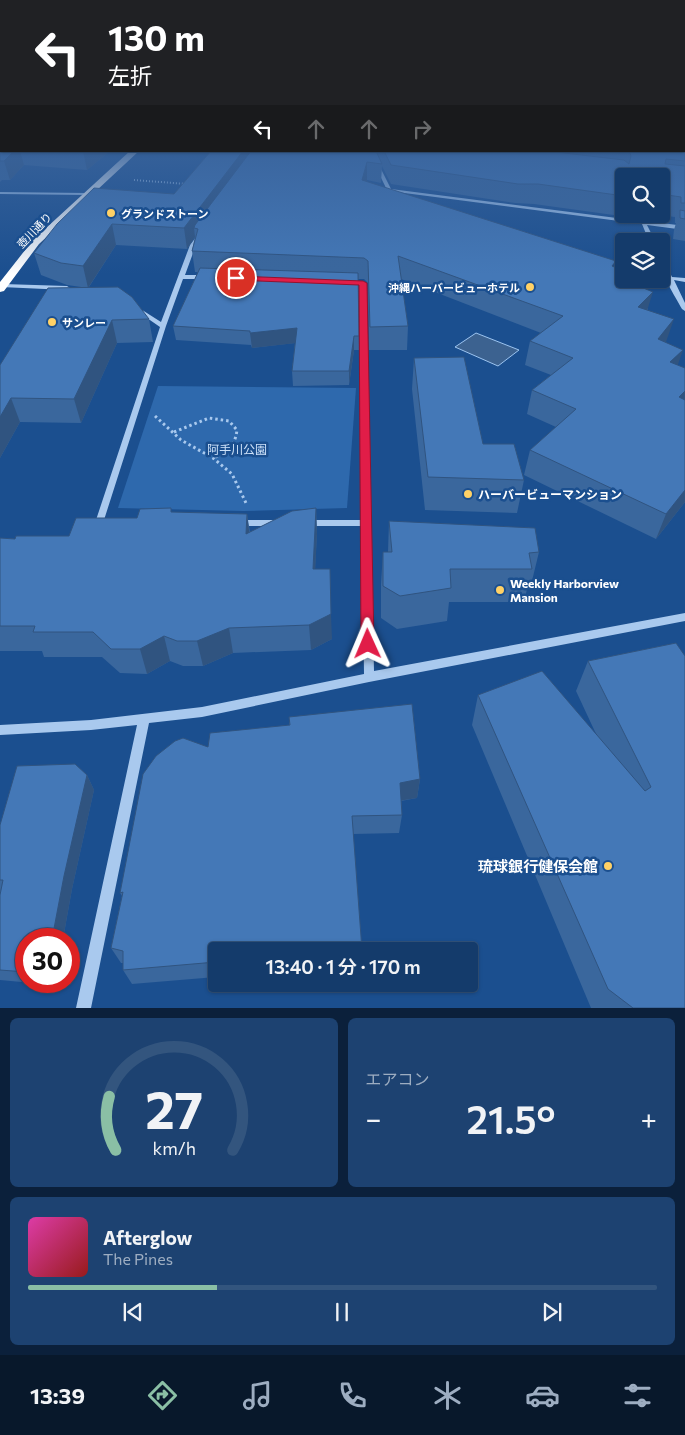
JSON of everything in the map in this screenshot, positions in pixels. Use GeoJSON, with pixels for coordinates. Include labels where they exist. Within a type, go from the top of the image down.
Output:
{"type":"FeatureCollection","features":[{"type":"Feature","properties":{"kind":"highway","name":"壺川通り"},"geometry":{"type":"LineString","coordinates":[[1,287],[36,242],[103,180]]}},
{"type":"Feature","properties":{"kind":"street"},"geometry":{"type":"LineString","coordinates":[[384,180],[389,190],[615,218]]}},
{"type":"Feature","properties":{"kind":"street"},"geometry":{"type":"LineString","coordinates":[[0,193],[88,194]]}},
{"type":"Feature","properties":{"kind":"street"},"geometry":{"type":"LineString","coordinates":[[651,223],[685,228]]}},
{"type":"Feature","properties":{"kind":"street"},"geometry":{"type":"LineString","coordinates":[[118,523],[99,523],[163,326],[192,245],[204,230]]}},
{"type":"Feature","properties":{"kind":"street"},"geometry":{"type":"LineString","coordinates":[[181,276],[220,278]]}},
{"type":"Feature","properties":{"kind":"street"},"geometry":{"type":"LineString","coordinates":[[670,278],[685,280]]}},
{"type":"Feature","properties":{"kind":"street"},"geometry":{"type":"LineString","coordinates":[[670,280],[685,309]]}},
{"type":"Feature","properties":{"kind":"street"},"geometry":{"type":"LineString","coordinates":[[335,282],[363,283],[368,677]]}},
{"type":"Feature","properties":{"kind":"street"},"geometry":{"type":"LineString","coordinates":[[1,287],[77,289]]}},
{"type":"Feature","properties":{"kind":"street"},"geometry":{"type":"LineString","coordinates":[[128,305],[163,326]]}},
{"type":"Feature","properties":{"kind":"street"},"geometry":{"type":"LineString","coordinates":[[231,523],[365,523]]}},
{"type":"Feature","properties":{"kind":"street"},"geometry":{"type":"LineString","coordinates":[[0,730],[91,725],[202,712],[368,677],[685,617]]}},
{"type":"Feature","properties":{"kind":"street"},"geometry":{"type":"LineString","coordinates":[[83,1008],[144,720]]}},
{"type":"Feature","properties":{"kind":"path"},"geometry":{"type":"LineString","coordinates":[[139,180],[194,184]]}},
{"type":"Feature","properties":{"kind":"path"},"geometry":{"type":"LineString","coordinates":[[138,402],[181,440],[213,458],[232,474],[246,504],[250,523]]}},
{"type":"Feature","properties":{"kind":"path"},"geometry":{"type":"LineString","coordinates":[[174,432],[209,418],[229,421],[237,430],[236,443],[229,451],[213,458]]}},
{"type":"Feature","properties":{"kind":"green space","name":"阿手川公園"},"geometry":{"type":"Polygon","coordinates":[[[158,386],[356,388],[347,508],[243,511],[118,508],[158,386]]]}},
{"type":"Feature","properties":{"kind":"shaded area"},"geometry":{"type":"Polygon","coordinates":[[[476,333],[519,350],[498,366],[455,347],[476,333]]]}},
{"type":"Feature","properties":{"kind":"building"},"geometry":{"type":"Polygon","coordinates":[[[186,180],[221,180],[184,228],[112,224],[83,266],[61,263],[34,253],[57,224],[94,188],[174,194],[186,180]]]}},
{"type":"Feature","properties":{"kind":"building"},"geometry":{"type":"Polygon","coordinates":[[[229,180],[362,180],[615,261],[612,266],[615,267],[615,288],[643,288],[653,292],[638,307],[674,319],[658,339],[683,350],[670,362],[685,368],[685,391],[679,397],[685,400],[685,490],[666,514],[530,450],[576,409],[532,390],[573,358],[530,341],[563,316],[398,256],[408,326],[370,327],[368,261],[364,258],[192,251],[198,229],[194,228],[229,180]]]}},
{"type":"Feature","properties":{"kind":"building"},"geometry":{"type":"Polygon","coordinates":[[[492,180],[615,180],[615,195],[538,184],[518,184],[492,180]]]}},
{"type":"Feature","properties":{"kind":"building"},"geometry":{"type":"Polygon","coordinates":[[[670,180],[685,180],[685,203],[681,203],[681,197],[670,195],[670,180]]]}},
{"type":"Feature","properties":{"kind":"building"},"geometry":{"type":"Polygon","coordinates":[[[680,210],[685,211],[685,219],[680,218],[680,210]]]}},
{"type":"Feature","properties":{"kind":"building"},"geometry":{"type":"Polygon","coordinates":[[[200,268],[358,273],[359,336],[354,336],[349,371],[292,371],[297,328],[250,333],[250,331],[173,326],[200,268]]]}},
{"type":"Feature","properties":{"kind":"building"},"geometry":{"type":"Polygon","coordinates":[[[118,287],[132,297],[149,319],[112,320],[74,399],[11,398],[0,417],[0,365],[48,288],[118,287]]]}},
{"type":"Feature","properties":{"kind":"building"},"geometry":{"type":"Polygon","coordinates":[[[464,357],[483,444],[514,444],[524,480],[428,477],[414,358],[464,357]]]}},
{"type":"Feature","properties":{"kind":"building"},"geometry":{"type":"Polygon","coordinates":[[[171,508],[171,512],[247,514],[246,534],[292,511],[316,508],[313,569],[330,569],[331,614],[309,625],[229,628],[197,641],[177,641],[164,636],[140,649],[111,649],[93,632],[33,632],[35,626],[0,626],[0,538],[15,539],[16,536],[69,536],[76,518],[137,518],[140,509],[171,508]]]}},
{"type":"Feature","properties":{"kind":"building"},"geometry":{"type":"Polygon","coordinates":[[[389,521],[535,528],[539,552],[529,553],[532,569],[450,569],[451,588],[400,596],[383,586],[383,552],[392,552],[389,521]]]}},
{"type":"Feature","properties":{"kind":"building","name":"琉球銀行健保会館"},"geometry":{"type":"Polygon","coordinates":[[[676,643],[685,656],[685,1008],[633,1008],[608,989],[478,695],[542,671],[645,791],[651,787],[588,661],[676,643]]]}},
{"type":"Feature","properties":{"kind":"building"},"geometry":{"type":"Polygon","coordinates":[[[412,704],[420,779],[400,783],[402,815],[352,816],[361,942],[208,942],[208,963],[123,970],[123,951],[111,948],[123,892],[120,893],[143,774],[156,756],[175,741],[183,738],[208,747],[210,733],[290,725],[289,717],[412,704]]]}},
{"type":"Feature","properties":{"kind":"building"},"geometry":{"type":"Polygon","coordinates":[[[75,764],[87,775],[54,928],[15,928],[15,971],[0,970],[0,895],[3,880],[0,880],[0,825],[17,766],[75,764]]]}},
{"type":"Feature","properties":{"kind":"place","name":"グランドストーン"},"geometry":{"type":"Point","coordinates":[111,213]}},
{"type":"Feature","properties":{"kind":"place","name":"沖縄ハーバービューホテル"},"geometry":{"type":"Point","coordinates":[530,287]}},
{"type":"Feature","properties":{"kind":"place","name":"サンレー"},"geometry":{"type":"Point","coordinates":[52,322]}},
{"type":"Feature","properties":{"kind":"place","name":"ハーバービューマンション"},"geometry":{"type":"Point","coordinates":[468,494]}},
{"type":"Feature","properties":{"kind":"place","name":"Weekly Harborview Mansion"},"geometry":{"type":"Point","coordinates":[500,590]}},
{"type":"Feature","properties":{"kind":"place","name":"琉球銀行健保会館"},"geometry":{"type":"Point","coordinates":[608,866]}},
{"type":"Feature","properties":{"kind":"route"},"geometry":{"type":"LineString","coordinates":[[236,278],[363,283],[368,644]]}}]}
